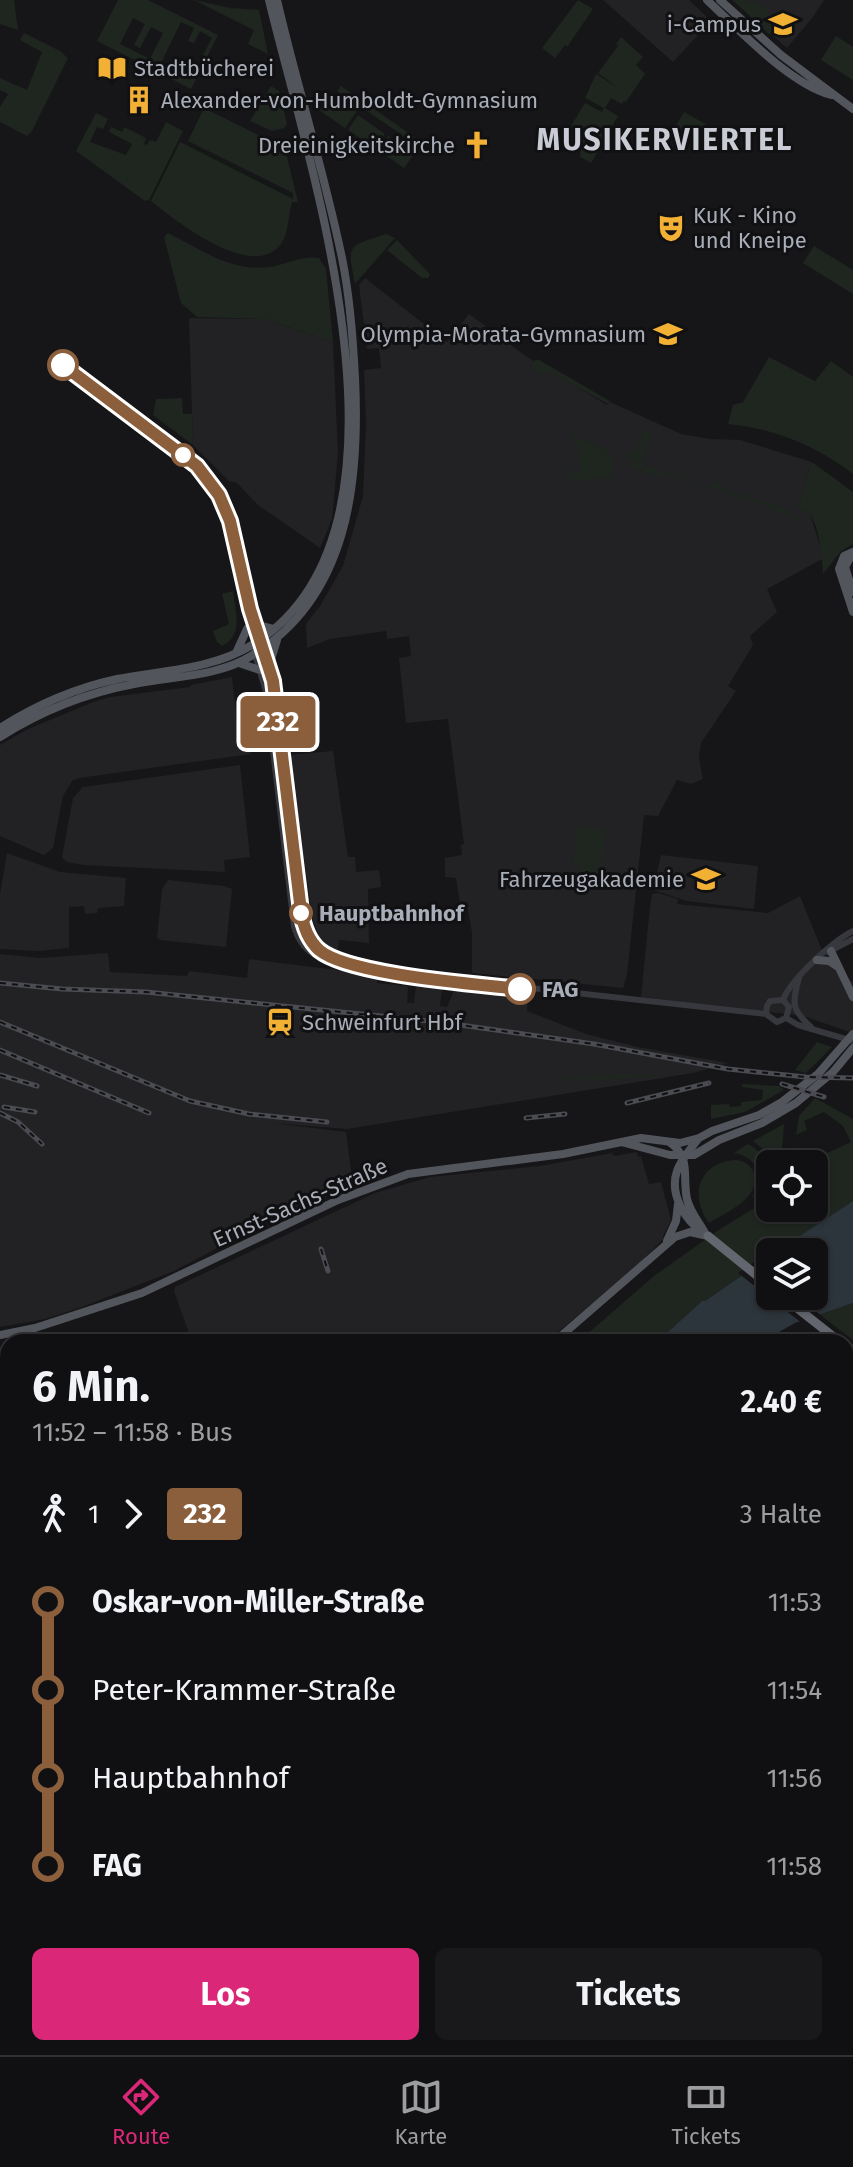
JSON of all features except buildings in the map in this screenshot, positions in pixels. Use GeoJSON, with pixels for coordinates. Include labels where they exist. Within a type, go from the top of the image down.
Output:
{"type":"FeatureCollection","features":[{"type":"Feature","properties":{"kind":"highway"},"geometry":{"type":"LineString","coordinates":[[708,1236],[756,1275]]}},
{"type":"Feature","properties":{"kind":"highway"},"geometry":{"type":"LineString","coordinates":[[800,1310],[830,1334]]}},
{"type":"Feature","properties":{"kind":"main road"},"geometry":{"type":"LineString","coordinates":[[0,737],[34,717],[95,693],[239,663],[308,593],[334,540],[344,489],[347,398],[344,337],[334,267],[269,0]]}},
{"type":"Feature","properties":{"kind":"main road"},"geometry":{"type":"LineString","coordinates":[[269,666],[278,639],[315,596],[338,551],[353,489],[356,405],[349,303],[341,256],[277,0]]}},
{"type":"Feature","properties":{"kind":"main road"},"geometry":{"type":"LineString","coordinates":[[707,0],[787,72],[820,92],[832,95]]}},
{"type":"Feature","properties":{"kind":"main road"},"geometry":{"type":"LineString","coordinates":[[720,0],[781,55],[853,109]]}},
{"type":"Feature","properties":{"kind":"main road"},"geometry":{"type":"LineString","coordinates":[[853,553],[844,556],[842,568],[853,612]]}},
{"type":"Feature","properties":{"kind":"main road"},"geometry":{"type":"LineString","coordinates":[[842,568],[853,592]]}},
{"type":"Feature","properties":{"kind":"main road"},"geometry":{"type":"LineString","coordinates":[[236,653],[251,626],[274,629]]}},
{"type":"Feature","properties":{"kind":"main road"},"geometry":{"type":"LineString","coordinates":[[0,728],[49,702],[93,685],[197,666],[278,639]]}},
{"type":"Feature","properties":{"kind":"main road"},"geometry":{"type":"LineString","coordinates":[[239,663],[260,670]]}},
{"type":"Feature","properties":{"kind":"main road"},"geometry":{"type":"LineString","coordinates":[[824,955],[853,981]]}},
{"type":"Feature","properties":{"kind":"main road"},"geometry":{"type":"LineString","coordinates":[[824,955],[841,972],[853,997]]}},
{"type":"Feature","properties":{"kind":"main road","name":"Ernst-Sachs-Straße"},"geometry":{"type":"LineString","coordinates":[[625,1143],[684,1157],[701,1152],[719,1140],[770,1119],[807,1095],[839,1065],[852,1038]]}},
{"type":"Feature","properties":{"kind":"main road","name":"Ernst-Sachs-Straße"},"geometry":{"type":"LineString","coordinates":[[5,1334],[35,1328],[149,1290],[338,1200],[397,1177],[434,1169],[625,1143],[641,1138],[683,1143],[699,1138],[759,1115],[796,1092],[852,1038]]}},
{"type":"Feature","properties":{"kind":"main road"},"geometry":{"type":"LineString","coordinates":[[839,1065],[853,1064]]}},
{"type":"Feature","properties":{"kind":"main road"},"geometry":{"type":"LineString","coordinates":[[664,1246],[677,1218],[677,1170],[699,1138]]}},
{"type":"Feature","properties":{"kind":"main road"},"geometry":{"type":"LineString","coordinates":[[669,1141],[684,1157],[688,1212],[693,1225],[708,1236]]}},
{"type":"Feature","properties":{"kind":"main road"},"geometry":{"type":"LineString","coordinates":[[687,1178],[701,1152]]}},
{"type":"Feature","properties":{"kind":"main road"},"geometry":{"type":"LineString","coordinates":[[666,1154],[677,1170]]}},
{"type":"Feature","properties":{"kind":"main road"},"geometry":{"type":"LineString","coordinates":[[678,1200],[688,1212]]}},
{"type":"Feature","properties":{"kind":"main road"},"geometry":{"type":"LineString","coordinates":[[564,1334],[664,1246],[686,1232],[708,1236]]}},
{"type":"Feature","properties":{"kind":"street"},"geometry":{"type":"LineString","coordinates":[[257,647],[269,666],[274,685],[294,930],[305,948],[316,957],[373,970],[501,987],[766,1014],[774,1021],[786,1018],[839,1038],[852,1038]]}},
{"type":"Feature","properties":{"kind":"street"},"geometry":{"type":"LineString","coordinates":[[257,647],[302,919],[315,945],[331,957],[373,970]]}},
{"type":"Feature","properties":{"kind":"street"},"geometry":{"type":"LineString","coordinates":[[783,1000],[788,988],[799,976],[841,937],[853,931]]}},
{"type":"Feature","properties":{"kind":"street"},"geometry":{"type":"LineString","coordinates":[[824,955],[853,939]]}},
{"type":"Feature","properties":{"kind":"street"},"geometry":{"type":"LineString","coordinates":[[799,976],[794,995],[796,1011],[814,1030]]}},
{"type":"Feature","properties":{"kind":"street"},"geometry":{"type":"LineString","coordinates":[[766,1014],[770,1001],[783,1000]]}},
{"type":"Feature","properties":{"kind":"street"},"geometry":{"type":"LineString","coordinates":[[783,1000],[789,1007],[786,1018]]}},
{"type":"Feature","properties":{"kind":"shaded area"},"geometry":{"type":"Polygon","coordinates":[[[0,0],[14,0],[18,30],[0,24],[0,0]]]}},
{"type":"Feature","properties":{"kind":"shaded area"},"geometry":{"type":"Polygon","coordinates":[[[118,0],[148,0],[218,35],[191,89],[97,41],[118,0]],[[133,18],[120,44],[150,59],[163,33],[151,27],[140,48],[134,45],[145,24],[133,18]],[[181,22],[160,65],[190,80],[212,38],[200,31],[194,43],[188,41],[194,28],[181,22]]]}},
{"type":"Feature","properties":{"kind":"shaded area"},"geometry":{"type":"Polygon","coordinates":[[[194,0],[230,8],[259,10],[268,54],[248,44],[254,30],[194,0]]]}},
{"type":"Feature","properties":{"kind":"shaded area"},"geometry":{"type":"Polygon","coordinates":[[[578,0],[593,9],[567,47],[565,45],[555,58],[542,48],[578,0]]]}},
{"type":"Feature","properties":{"kind":"shaded area"},"geometry":{"type":"Polygon","coordinates":[[[603,0],[689,0],[711,21],[673,62],[603,0]]]}},
{"type":"Feature","properties":{"kind":"shaded area","name":"i-Campus"},"geometry":{"type":"Polygon","coordinates":[[[732,0],[824,0],[787,48],[732,0]]]}},
{"type":"Feature","properties":{"kind":"shaded area"},"geometry":{"type":"Polygon","coordinates":[[[733,0],[759,2],[782,26],[769,34],[733,0]]]}},
{"type":"Feature","properties":{"kind":"shaded area"},"geometry":{"type":"Polygon","coordinates":[[[24,33],[68,58],[27,136],[0,122],[0,107],[8,94],[0,90],[0,78],[27,90],[42,52],[20,40],[24,33]]]}},
{"type":"Feature","properties":{"kind":"shaded area"},"geometry":{"type":"Polygon","coordinates":[[[836,36],[853,47],[853,80],[821,60],[836,36]]]}},
{"type":"Feature","properties":{"kind":"shaded area"},"geometry":{"type":"Polygon","coordinates":[[[621,37],[643,57],[636,65],[645,74],[626,102],[622,104],[611,98],[605,108],[618,116],[591,163],[580,157],[581,147],[564,137],[585,103],[602,112],[604,108],[585,98],[596,74],[617,87],[598,73],[621,37]]]}},
{"type":"Feature","properties":{"kind":"shaded area"},"geometry":{"type":"Polygon","coordinates":[[[271,86],[279,91],[287,124],[272,131],[250,121],[271,86]]]}},
{"type":"Feature","properties":{"kind":"shaded area"},"geometry":{"type":"Polygon","coordinates":[[[341,86],[420,141],[417,145],[337,91],[341,86]]]}},
{"type":"Feature","properties":{"kind":"shaded area"},"geometry":{"type":"Polygon","coordinates":[[[331,93],[357,111],[345,128],[319,110],[331,93]]]}},
{"type":"Feature","properties":{"kind":"shaded area"},"geometry":{"type":"Polygon","coordinates":[[[204,108],[284,145],[298,202],[292,202],[284,240],[268,254],[252,256],[214,244],[151,201],[180,142],[293,199],[293,193],[188,141],[204,108]]]}},
{"type":"Feature","properties":{"kind":"shaded area"},"geometry":{"type":"Polygon","coordinates":[[[684,112],[709,126],[700,141],[675,127],[684,112]]]}},
{"type":"Feature","properties":{"kind":"shaded area"},"geometry":{"type":"Polygon","coordinates":[[[96,113],[108,119],[103,129],[97,127],[90,142],[126,155],[132,144],[109,132],[111,127],[122,132],[124,127],[146,138],[144,144],[147,145],[150,140],[156,142],[166,122],[183,131],[149,200],[145,201],[76,151],[96,113]]]}},
{"type":"Feature","properties":{"kind":"shaded area"},"geometry":{"type":"Polygon","coordinates":[[[358,115],[385,134],[375,148],[348,130],[358,115]]]}},
{"type":"Feature","properties":{"kind":"shaded area"},"geometry":{"type":"Polygon","coordinates":[[[388,136],[414,154],[404,168],[378,150],[388,136]]]}},
{"type":"Feature","properties":{"kind":"shaded area"},"geometry":{"type":"Polygon","coordinates":[[[168,233],[216,258],[241,266],[269,267],[319,258],[326,269],[333,342],[265,319],[197,317],[181,303],[164,237],[168,233]]]}},
{"type":"Feature","properties":{"kind":"shaded area"},"geometry":{"type":"Polygon","coordinates":[[[386,234],[395,238],[355,284],[351,261],[353,248],[386,234]]]}},
{"type":"Feature","properties":{"kind":"shaded area"},"geometry":{"type":"Polygon","coordinates":[[[397,240],[430,274],[428,278],[422,278],[387,250],[397,240]]]}},
{"type":"Feature","properties":{"kind":"shaded area"},"geometry":{"type":"Polygon","coordinates":[[[814,246],[853,270],[853,294],[803,263],[814,246]]]}},
{"type":"Feature","properties":{"kind":"shaded area"},"geometry":{"type":"Polygon","coordinates":[[[365,278],[447,342],[469,314],[527,357],[607,405],[610,402],[681,434],[740,440],[812,462],[798,506],[810,514],[824,558],[767,589],[777,612],[750,636],[753,645],[728,686],[736,691],[701,743],[699,758],[703,779],[691,784],[677,780],[658,816],[644,815],[627,975],[623,988],[472,973],[472,933],[468,909],[461,909],[456,878],[445,877],[445,858],[462,855],[461,845],[464,844],[448,719],[406,723],[399,658],[411,656],[409,636],[387,639],[386,631],[330,639],[307,648],[306,624],[343,566],[363,496],[366,424],[364,370],[381,368],[379,348],[367,349],[359,285],[365,278]]]}},
{"type":"Feature","properties":{"kind":"shaded area"},"geometry":{"type":"Polygon","coordinates":[[[189,318],[265,319],[333,342],[338,454],[332,519],[320,548],[258,505],[193,445],[189,318]]]}},
{"type":"Feature","properties":{"kind":"shaded area"},"geometry":{"type":"Polygon","coordinates":[[[769,357],[815,381],[831,361],[853,377],[853,474],[794,440],[728,424],[733,405],[743,402],[769,357]]]}},
{"type":"Feature","properties":{"kind":"shaded area"},"geometry":{"type":"Polygon","coordinates":[[[535,360],[610,401],[608,404],[548,371],[535,374],[531,367],[535,360]]]}},
{"type":"Feature","properties":{"kind":"shaded area"},"geometry":{"type":"Polygon","coordinates":[[[182,398],[183,414],[192,414],[193,445],[153,415],[156,399],[182,398]]]}},
{"type":"Feature","properties":{"kind":"shaded area"},"geometry":{"type":"Polygon","coordinates":[[[645,430],[651,433],[641,464],[709,486],[715,484],[718,474],[715,472],[723,474],[719,474],[717,482],[721,484],[720,487],[789,509],[790,515],[807,522],[770,510],[766,505],[666,474],[659,477],[627,466],[634,465],[633,459],[627,460],[627,449],[634,452],[645,430]]]}},
{"type":"Feature","properties":{"kind":"shaded area"},"geometry":{"type":"Polygon","coordinates":[[[571,434],[611,452],[612,477],[568,482],[570,462],[572,474],[581,472],[577,443],[573,443],[571,434]]]}},
{"type":"Feature","properties":{"kind":"shaded area"},"geometry":{"type":"Polygon","coordinates":[[[812,462],[853,492],[853,544],[841,551],[823,574],[815,525],[809,514],[798,506],[812,462]]]}},
{"type":"Feature","properties":{"kind":"shaded area"},"geometry":{"type":"Polygon","coordinates":[[[233,591],[236,629],[229,642],[222,646],[213,631],[229,624],[222,594],[233,591]]]}},
{"type":"Feature","properties":{"kind":"shaded area"},"geometry":{"type":"Polygon","coordinates":[[[232,677],[239,741],[249,740],[251,754],[72,781],[63,796],[53,848],[44,855],[0,836],[0,745],[26,730],[110,697],[190,687],[232,677]]]}},
{"type":"Feature","properties":{"kind":"shaded area"},"geometry":{"type":"Polygon","coordinates":[[[333,751],[348,857],[355,857],[356,872],[379,870],[381,887],[368,889],[369,943],[339,940],[337,955],[320,940],[313,921],[289,755],[333,751]]]}},
{"type":"Feature","properties":{"kind":"shaded area"},"geometry":{"type":"Polygon","coordinates":[[[240,765],[250,857],[224,860],[225,872],[84,865],[67,862],[62,857],[73,798],[83,787],[240,765]]]}},
{"type":"Feature","properties":{"kind":"shaded area"},"geometry":{"type":"Polygon","coordinates":[[[577,829],[606,829],[598,889],[584,887],[580,866],[573,865],[577,829]]]}},
{"type":"Feature","properties":{"kind":"shaded area"},"geometry":{"type":"Polygon","coordinates":[[[7,853],[60,872],[126,878],[124,906],[98,908],[97,913],[85,914],[84,906],[69,907],[69,948],[39,951],[0,949],[0,894],[7,853]]]}},
{"type":"Feature","properties":{"kind":"shaded area","name":"Fahrzeugakademie"},"geometry":{"type":"Polygon","coordinates":[[[661,855],[758,866],[754,909],[687,901],[653,890],[661,855]]]}},
{"type":"Feature","properties":{"kind":"shaded area"},"geometry":{"type":"Polygon","coordinates":[[[168,880],[232,889],[226,947],[160,940],[157,937],[162,889],[168,880]]]}},
{"type":"Feature","properties":{"kind":"shaded area"},"geometry":{"type":"Polygon","coordinates":[[[652,894],[678,899],[677,904],[768,913],[800,896],[823,953],[836,969],[853,982],[853,1033],[803,1016],[641,997],[650,906],[652,894]]]}},
{"type":"Feature","properties":{"kind":"shaded area"},"geometry":{"type":"Polygon","coordinates":[[[108,953],[110,972],[187,976],[189,971],[247,978],[249,959],[377,975],[377,983],[408,986],[407,1003],[414,1003],[416,986],[442,988],[440,1006],[447,1007],[454,990],[528,998],[527,1011],[586,1034],[728,1063],[693,1073],[347,1129],[272,1123],[346,1132],[353,1185],[265,1223],[174,1271],[45,1319],[0,1327],[0,954],[40,958],[108,953]]]}},
{"type":"Feature","properties":{"kind":"shaded area"},"geometry":{"type":"Polygon","coordinates":[[[817,1042],[832,1047],[806,1073],[795,1070],[817,1042]]]}},
{"type":"Feature","properties":{"kind":"shaded area"},"geometry":{"type":"Polygon","coordinates":[[[618,1074],[665,1076],[595,1081],[552,1079],[618,1074]]]}},
{"type":"Feature","properties":{"kind":"shaded area"},"geometry":{"type":"Polygon","coordinates":[[[742,1084],[779,1086],[784,1090],[745,1112],[711,1119],[711,1105],[741,1106],[741,1102],[762,1100],[763,1090],[742,1087],[742,1084]]]}},
{"type":"Feature","properties":{"kind":"shaded area"},"geometry":{"type":"Polygon","coordinates":[[[815,1098],[853,1119],[853,1201],[828,1217],[828,1153],[851,1142],[843,1126],[824,1112],[804,1121],[807,1130],[796,1135],[799,1116],[815,1098]]]}},
{"type":"Feature","properties":{"kind":"shaded area"},"geometry":{"type":"Polygon","coordinates":[[[784,1124],[782,1150],[764,1150],[753,1141],[784,1124]]]}},
{"type":"Feature","properties":{"kind":"shaded area"},"geometry":{"type":"Polygon","coordinates":[[[748,1144],[756,1149],[756,1168],[749,1159],[734,1153],[748,1144]]]}},
{"type":"Feature","properties":{"kind":"shaded area"},"geometry":{"type":"Polygon","coordinates":[[[637,1152],[638,1157],[641,1156],[649,1184],[661,1182],[671,1220],[664,1238],[639,1264],[556,1334],[189,1334],[175,1287],[375,1193],[430,1177],[540,1166],[612,1153],[614,1156],[637,1152]]]}},
{"type":"Feature","properties":{"kind":"shaded area"},"geometry":{"type":"Polygon","coordinates":[[[737,1160],[752,1169],[755,1180],[753,1189],[741,1203],[709,1223],[699,1201],[701,1181],[714,1166],[737,1160]]]}},
{"type":"Feature","properties":{"kind":"shaded area"},"geometry":{"type":"Polygon","coordinates":[[[853,1201],[853,1303],[795,1323],[775,1334],[666,1334],[705,1301],[756,1266],[756,1310],[828,1310],[828,1238],[796,1238],[821,1222],[828,1222],[828,1217],[853,1201]]]}},
{"type":"Feature","properties":{"kind":"shaded area"},"geometry":{"type":"Polygon","coordinates":[[[756,1207],[756,1222],[821,1222],[796,1238],[756,1238],[756,1266],[702,1301],[666,1334],[587,1334],[654,1276],[756,1207]]]}},
{"type":"Feature","properties":{"kind":"shaded area"},"geometry":{"type":"Polygon","coordinates":[[[853,1303],[853,1334],[845,1334],[819,1314],[853,1303]]]}},
{"type":"Feature","properties":{"kind":"pier"},"geometry":{"type":"Polygon","coordinates":[[[754,1262],[756,1287],[738,1273],[754,1262]]]}},
{"type":"Feature","properties":{"kind":"pier"},"geometry":{"type":"Polygon","coordinates":[[[785,1310],[814,1310],[823,1317],[803,1324],[785,1310]]]}},
{"type":"Feature","properties":{"kind":"railway"},"geometry":{"type":"LineString","coordinates":[[0,983],[146,992],[439,1022],[594,1044],[728,1069],[853,1078]]}},
{"type":"Feature","properties":{"kind":"railway"},"geometry":{"type":"LineString","coordinates":[[0,1022],[190,1101],[249,1114],[327,1122]]}},
{"type":"Feature","properties":{"kind":"railway"},"geometry":{"type":"LineString","coordinates":[[0,1050],[149,1113]]}},
{"type":"Feature","properties":{"kind":"railway"},"geometry":{"type":"LineString","coordinates":[[0,1075],[37,1086]]}},
{"type":"Feature","properties":{"kind":"railway"},"geometry":{"type":"LineString","coordinates":[[627,1103],[709,1083]]}},
{"type":"Feature","properties":{"kind":"railway"},"geometry":{"type":"LineString","coordinates":[[782,1084],[824,1097]]}},
{"type":"Feature","properties":{"kind":"railway"},"geometry":{"type":"LineString","coordinates":[[4,1107],[35,1112]]}},
{"type":"Feature","properties":{"kind":"railway"},"geometry":{"type":"LineString","coordinates":[[0,1113],[18,1122],[42,1144]]}},
{"type":"Feature","properties":{"kind":"railway"},"geometry":{"type":"LineString","coordinates":[[526,1118],[565,1114]]}},
{"type":"Feature","properties":{"kind":"railway"},"geometry":{"type":"LineString","coordinates":[[321,1249],[328,1271]]}},
{"type":"Feature","properties":{"kind":"bus line","name":"232"},"geometry":{"type":"LineString","coordinates":[[63,365],[203,471],[225,506],[237,544],[250,609],[273,681],[302,919],[315,945],[331,957],[373,970],[520,989]]}},
{"type":"Feature","properties":{"kind":"place","name":"i-Campus"},"geometry":{"type":"Point","coordinates":[783,24]}},
{"type":"Feature","properties":{"kind":"place","name":"Stadtbücherei"},"geometry":{"type":"Point","coordinates":[112,68]}},
{"type":"Feature","properties":{"kind":"place","name":"Alexander-von-Humboldt-Gymnasium"},"geometry":{"type":"Point","coordinates":[139,100]}},
{"type":"Feature","properties":{"kind":"place","name":"Dreieinigkeitskirche"},"geometry":{"type":"Point","coordinates":[477,145]}},
{"type":"Feature","properties":{"kind":"place","name":"KuK - Kino und Kneipe"},"geometry":{"type":"Point","coordinates":[671,228]}},
{"type":"Feature","properties":{"kind":"place","name":"Olympia-Morata-Gymnasium"},"geometry":{"type":"Point","coordinates":[668,334]}},
{"type":"Feature","properties":{"kind":"place","name":"Fahrzeugakademie"},"geometry":{"type":"Point","coordinates":[706,879]}},
{"type":"Feature","properties":{"kind":"place","name":"Hauptbahnhof"},"geometry":{"type":"Point","coordinates":[301,913]}},
{"type":"Feature","properties":{"kind":"place","name":"FAG"},"geometry":{"type":"Point","coordinates":[520,989]}},
{"type":"Feature","properties":{"kind":"place","name":"Schweinfurt Hbf"},"geometry":{"type":"Point","coordinates":[280,1022]}},
{"type":"Feature","properties":{"kind":"district","name":"MUSIKERVIERTEL"},"geometry":{"type":"Point","coordinates":[665,140]}}]}
